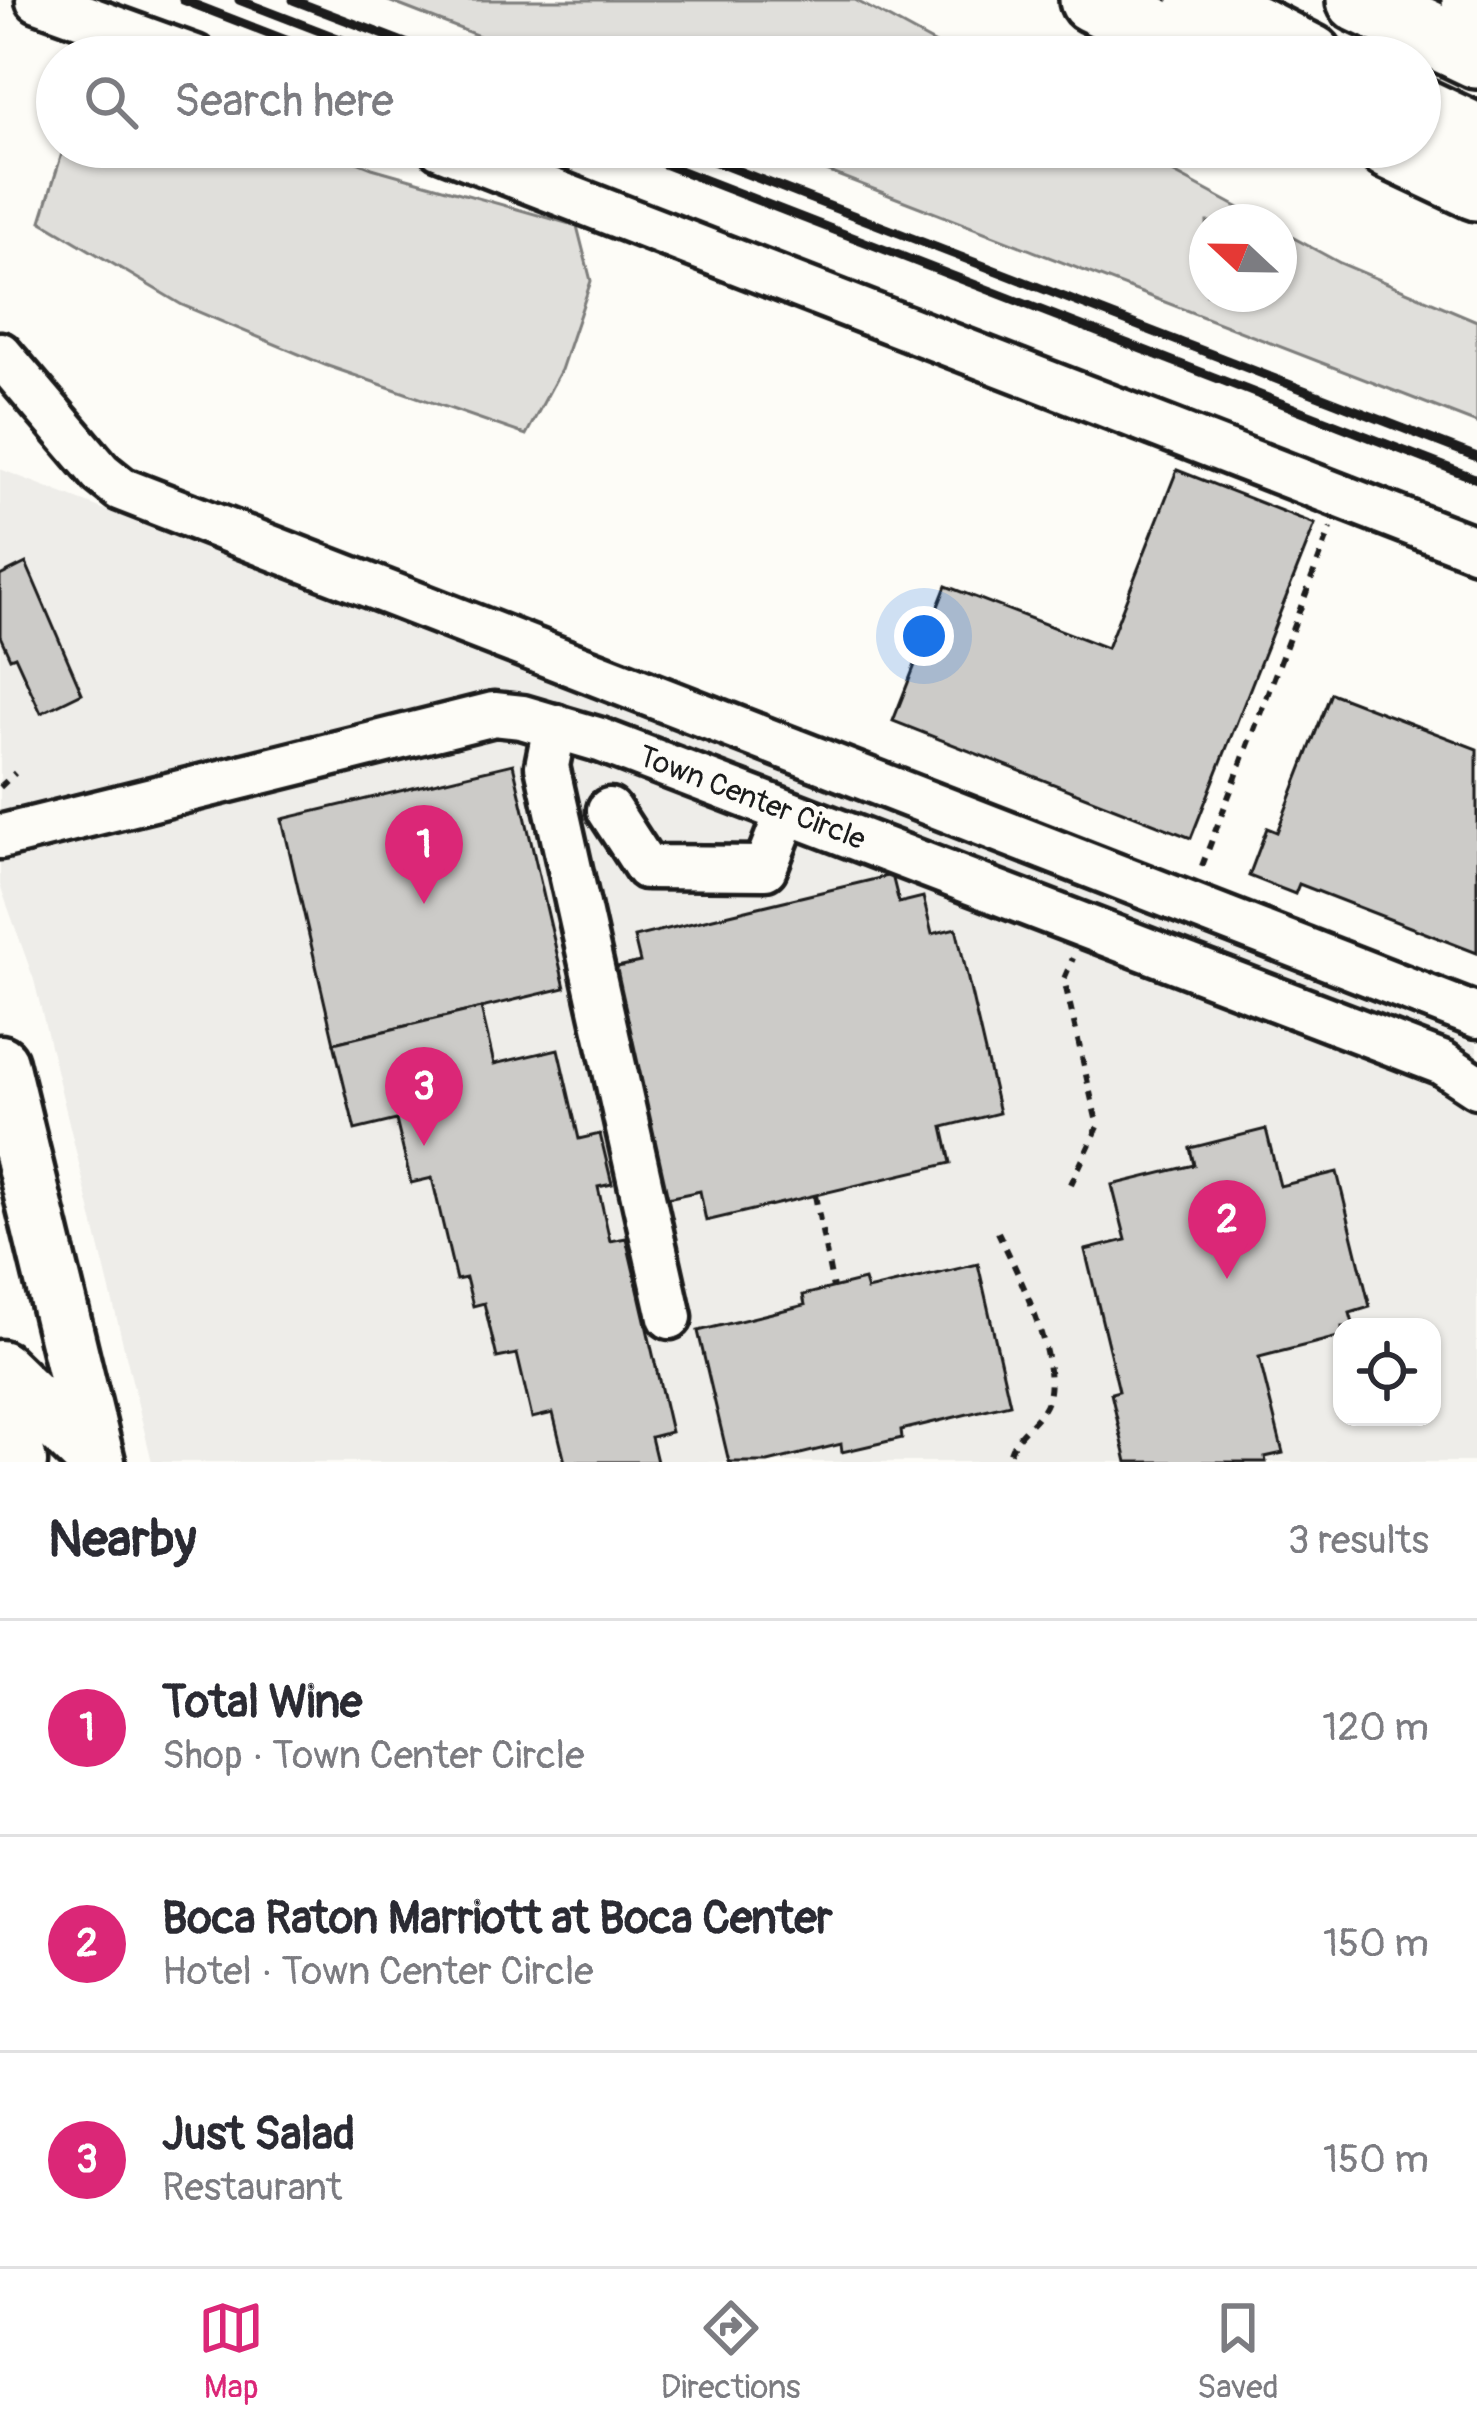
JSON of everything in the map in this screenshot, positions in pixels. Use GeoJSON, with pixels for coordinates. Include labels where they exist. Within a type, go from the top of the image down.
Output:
{"type":"FeatureCollection","features":[{"type":"Feature","properties":{"kind":"highway"},"geometry":{"type":"LineString","coordinates":[[1092,0],[1167,36]]}},
{"type":"Feature","properties":{"kind":"highway"},"geometry":{"type":"LineString","coordinates":[[1200,0],[1270,36]]}},
{"type":"Feature","properties":{"kind":"highway"},"geometry":{"type":"LineString","coordinates":[[1359,0],[1435,36]]}},
{"type":"Feature","properties":{"kind":"highway"},"geometry":{"type":"LineString","coordinates":[[1441,39],[1477,56]]}},
{"type":"Feature","properties":{"kind":"highway"},"geometry":{"type":"LineString","coordinates":[[1441,120],[1477,137]]}},
{"type":"Feature","properties":{"kind":"highway"},"geometry":{"type":"LineString","coordinates":[[1435,168],[1477,188]]}},
{"type":"Feature","properties":{"kind":"main road"},"geometry":{"type":"LineString","coordinates":[[0,1063],[96,1461]]}},
{"type":"Feature","properties":{"kind":"main road"},"geometry":{"type":"LineString","coordinates":[[0,1368],[96,1461]]}},
{"type":"Feature","properties":{"kind":"main road"},"geometry":{"type":"LineString","coordinates":[[0,1380],[19,1462]]}},
{"type":"Feature","properties":{"kind":"street"},"geometry":{"type":"LineString","coordinates":[[38,0],[137,36]]}},
{"type":"Feature","properties":{"kind":"street"},"geometry":{"type":"LineString","coordinates":[[494,168],[1477,549]]}},
{"type":"Feature","properties":{"kind":"street"},"geometry":{"type":"LineString","coordinates":[[0,354],[101,473],[121,489],[1458,1008],[1420,1055]]}},
{"type":"Feature","properties":{"kind":"street"},"geometry":{"type":"LineString","coordinates":[[598,674],[547,766],[670,1317]]}},
{"type":"Feature","properties":{"kind":"street","name":"Town Center Circle"},"geometry":{"type":"LineString","coordinates":[[0,837],[494,714],[564,729],[787,812],[1442,1063],[1477,1086]]}},
{"type":"Feature","properties":{"kind":"street"},"geometry":{"type":"LineString","coordinates":[[609,810],[646,867],[765,868],[787,812]]}},
{"type":"Feature","properties":{"kind":"path"},"geometry":{"type":"LineString","coordinates":[[1202,866],[1343,497]]}},
{"type":"Feature","properties":{"kind":"path"},"geometry":{"type":"LineString","coordinates":[[0,787],[15,773]]}},
{"type":"Feature","properties":{"kind":"path"},"geometry":{"type":"LineString","coordinates":[[1071,1184],[1098,1127],[1064,979],[1085,926]]}},
{"type":"Feature","properties":{"kind":"path"},"geometry":{"type":"LineString","coordinates":[[814,1195],[833,1288]]}},
{"type":"Feature","properties":{"kind":"path"},"geometry":{"type":"LineString","coordinates":[[998,1232],[1024,1288],[1048,1362],[1044,1408],[1010,1447],[1007,1462]]}},
{"type":"Feature","properties":{"kind":"shaded area"},"geometry":{"type":"Polygon","coordinates":[[[386,0],[855,0],[921,36],[479,36],[386,0]]]}},
{"type":"Feature","properties":{"kind":"shaded area"},"geometry":{"type":"Polygon","coordinates":[[[57,168],[372,168],[577,226],[591,281],[561,370],[526,435],[325,365],[182,305],[41,221],[57,168]]]}},
{"type":"Feature","properties":{"kind":"shaded area"},"geometry":{"type":"Polygon","coordinates":[[[819,168],[1165,168],[1232,204],[1189,204],[1189,311],[819,168]]]}},
{"type":"Feature","properties":{"kind":"shaded area"},"geometry":{"type":"Polygon","coordinates":[[[1297,240],[1477,321],[1477,423],[1191,312],[1297,312],[1297,240]]]}},
{"type":"Feature","properties":{"kind":"shaded area"},"geometry":{"type":"Polygon","coordinates":[[[0,469],[1477,1044],[1477,1462],[152,1462],[34,980],[0,885],[0,469]]]}},
{"type":"Feature","properties":{"kind":"building"},"geometry":{"type":"Polygon","coordinates":[[[1177,470],[1315,524],[1191,838],[893,721],[946,586],[1107,648],[1177,470]]]}},
{"type":"Feature","properties":{"kind":"building"},"geometry":{"type":"Polygon","coordinates":[[[26,563],[82,693],[41,713],[15,656],[10,658],[0,636],[0,576],[26,563]]]}},
{"type":"Feature","properties":{"kind":"building"},"geometry":{"type":"Polygon","coordinates":[[[1331,693],[1477,749],[1477,953],[1299,884],[1295,894],[1249,876],[1267,828],[1277,832],[1331,693]]]}},
{"type":"Feature","properties":{"kind":"building"},"geometry":{"type":"Polygon","coordinates":[[[513,764],[565,988],[334,1043],[282,819],[513,764]]]}},
{"type":"Feature","properties":{"kind":"building"},"geometry":{"type":"Polygon","coordinates":[[[892,875],[899,903],[923,897],[932,934],[956,928],[999,1113],[943,1127],[951,1163],[706,1221],[700,1191],[667,1198],[613,968],[640,962],[634,937],[892,875]]]}},
{"type":"Feature","properties":{"kind":"building"},"geometry":{"type":"Polygon","coordinates":[[[481,1008],[494,1064],[558,1049],[579,1139],[600,1134],[612,1184],[598,1187],[610,1241],[626,1238],[671,1432],[651,1437],[657,1462],[565,1462],[553,1413],[532,1418],[517,1354],[497,1358],[484,1303],[473,1306],[466,1278],[456,1280],[432,1178],[411,1183],[396,1120],[355,1130],[334,1043],[481,1008]]]}},
{"type":"Feature","properties":{"kind":"building"},"geometry":{"type":"Polygon","coordinates":[[[1266,1129],[1280,1186],[1337,1172],[1370,1307],[1350,1313],[1351,1318],[1333,1318],[1333,1338],[1259,1357],[1283,1453],[1265,1457],[1266,1462],[1127,1462],[1111,1393],[1119,1391],[1085,1250],[1126,1240],[1112,1185],[1194,1165],[1190,1148],[1266,1129]]]}},
{"type":"Feature","properties":{"kind":"building"},"geometry":{"type":"Polygon","coordinates":[[[978,1264],[1010,1404],[901,1430],[902,1438],[842,1452],[841,1444],[768,1462],[729,1462],[698,1331],[805,1305],[803,1295],[864,1280],[867,1290],[978,1264]]]}},
{"type":"Feature","properties":{"kind":"railway"},"geometry":{"type":"LineString","coordinates":[[183,0],[276,36]]}},
{"type":"Feature","properties":{"kind":"railway"},"geometry":{"type":"LineString","coordinates":[[239,0],[332,36]]}},
{"type":"Feature","properties":{"kind":"railway"},"geometry":{"type":"LineString","coordinates":[[293,0],[387,36]]}},
{"type":"Feature","properties":{"kind":"railway"},"geometry":{"type":"LineString","coordinates":[[674,168],[1477,479]]}},
{"type":"Feature","properties":{"kind":"railway"},"geometry":{"type":"LineString","coordinates":[[731,168],[1477,457]]}},
{"type":"Feature","properties":{"kind":"place","name":"Total Wine"},"geometry":{"type":"Point","coordinates":[424,904]}},
{"type":"Feature","properties":{"kind":"place","name":"Just Salad"},"geometry":{"type":"Point","coordinates":[424,1146]}},
{"type":"Feature","properties":{"kind":"place","name":"Boca Raton Marriott at Boca Center"},"geometry":{"type":"Point","coordinates":[1227,1279]}}]}
